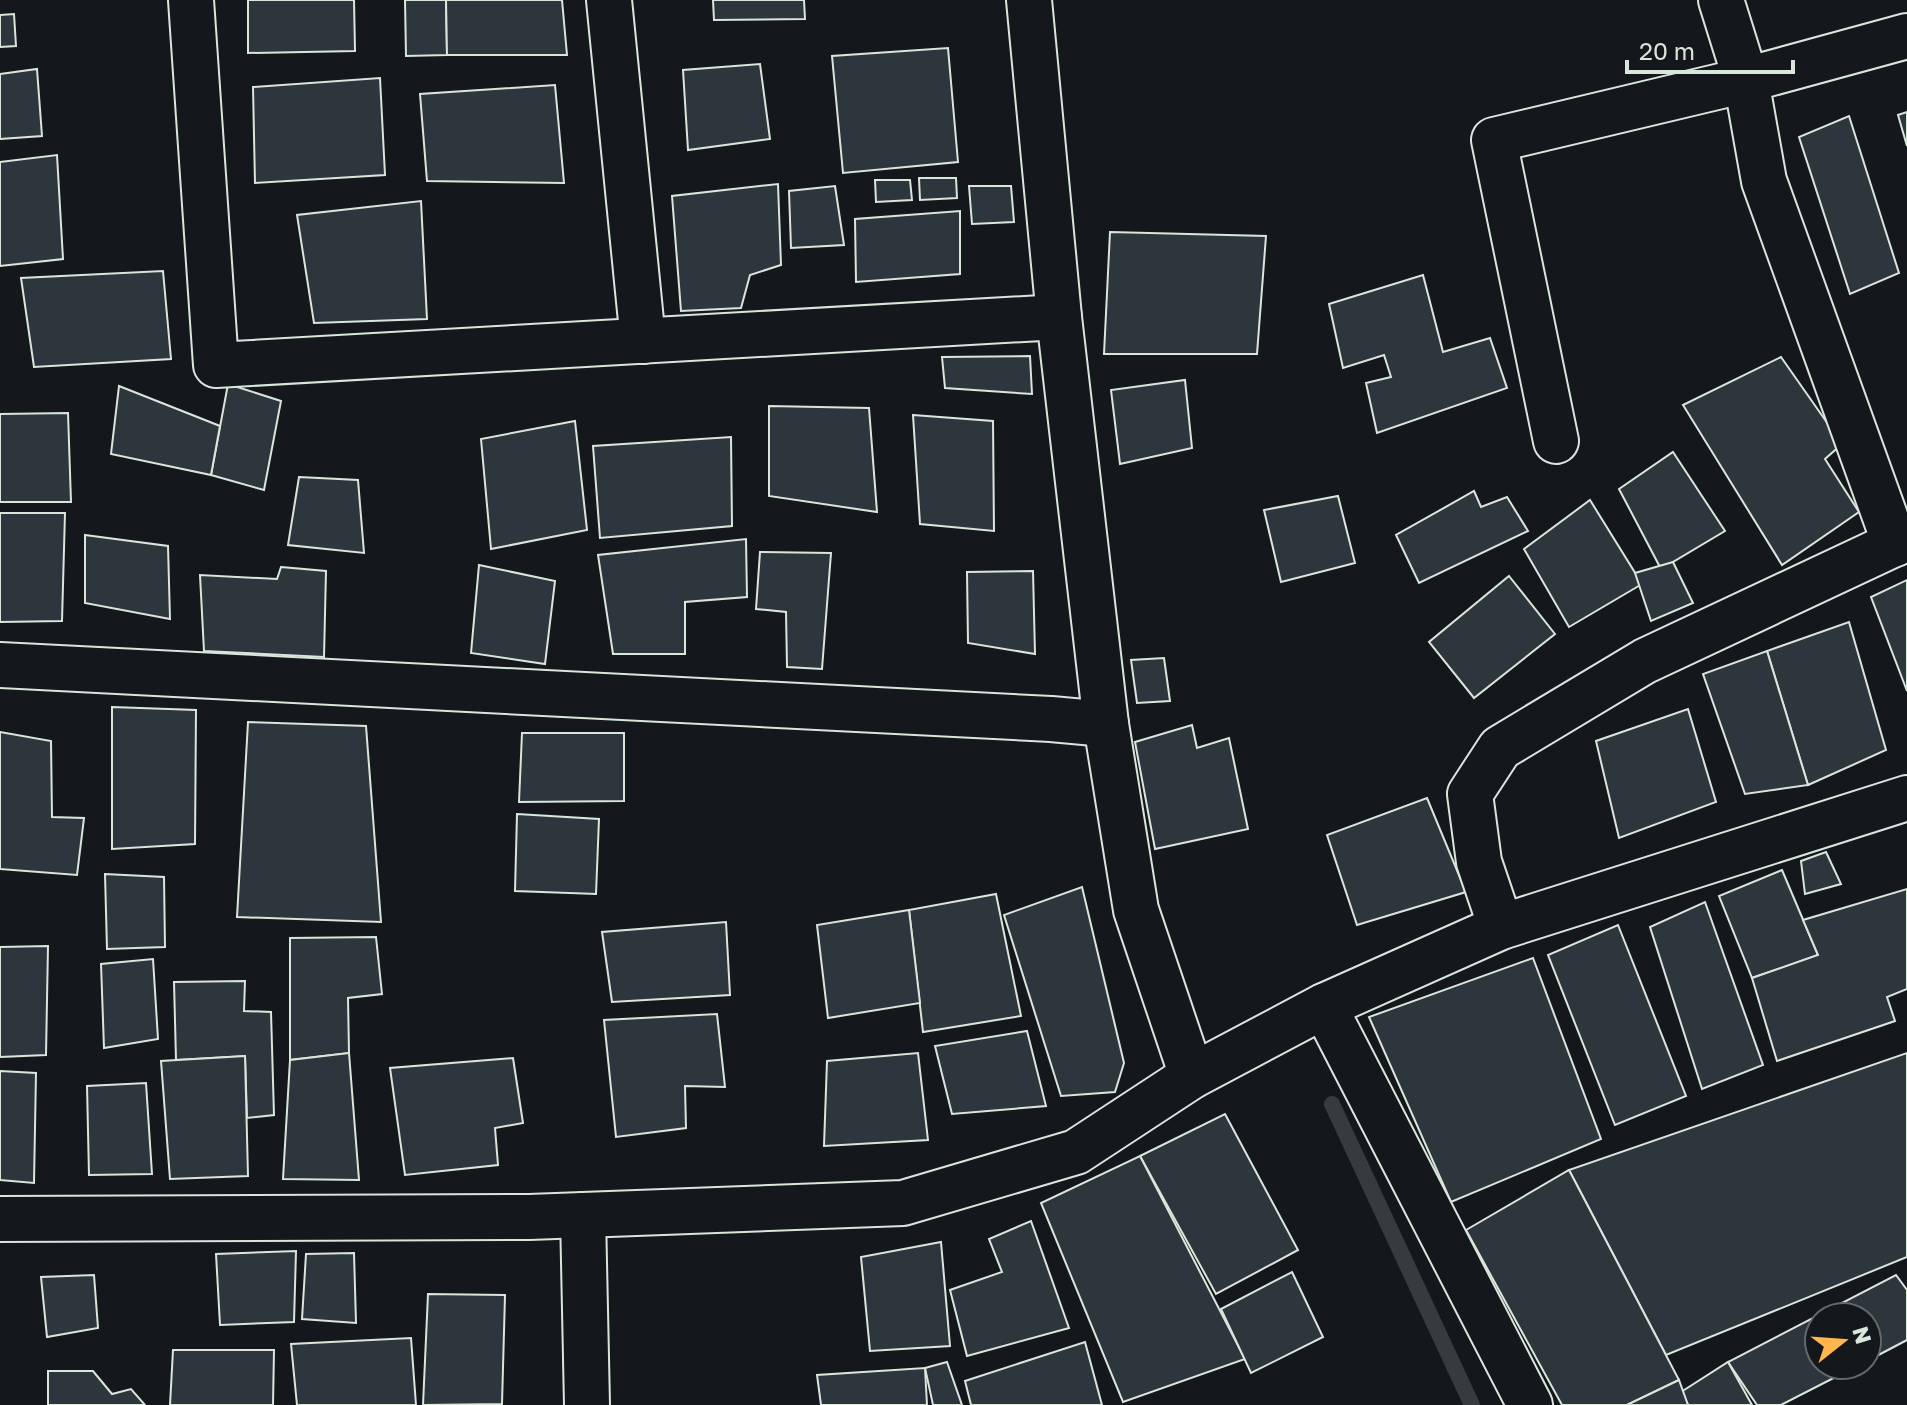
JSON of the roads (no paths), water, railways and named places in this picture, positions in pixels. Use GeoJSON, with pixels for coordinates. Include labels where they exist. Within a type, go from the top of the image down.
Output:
{"type":"FeatureCollection","features":[{"type":"Feature","properties":{"kind":"street"},"geometry":{"type":"LineString","coordinates":[[191,0],[216,365],[1059,317]]}},
{"type":"Feature","properties":{"kind":"street"},"geometry":{"type":"LineString","coordinates":[[609,0],[643,341]]}},
{"type":"Feature","properties":{"kind":"street"},"geometry":{"type":"LineString","coordinates":[[1029,0],[1059,317],[1106,724],[1136,910],[1192,1076]]}},
{"type":"Feature","properties":{"kind":"street"},"geometry":{"type":"LineString","coordinates":[[1501,927],[1479,862],[1470,794],[1500,748],[1645,661],[1901,541],[1764,181],[1746,80],[1721,0]]}},
{"type":"Feature","properties":{"kind":"street"},"geometry":{"type":"LineString","coordinates":[[1556,441],[1494,140],[1746,80],[1907,36]]}},
{"type":"Feature","properties":{"kind":"street"},"geometry":{"type":"LineString","coordinates":[[0,665],[1004,716],[1106,724]]}},
{"type":"Feature","properties":{"kind":"street"},"geometry":{"type":"LineString","coordinates":[[0,1219],[583,1215],[903,1203],[1076,1152],[1192,1076],[1324,1006],[1501,927],[1907,798]]}},
{"type":"Feature","properties":{"kind":"street"},"geometry":{"type":"LineString","coordinates":[[1324,1006],[1530,1405]]}},
{"type":"Feature","properties":{"kind":"street"},"geometry":{"type":"LineString","coordinates":[[583,1215],[587,1405]]}},
{"type":"Feature","properties":{"kind":"waterway"},"geometry":{"type":"LineString","coordinates":[[1332,1104],[1472,1405]]}}]}
